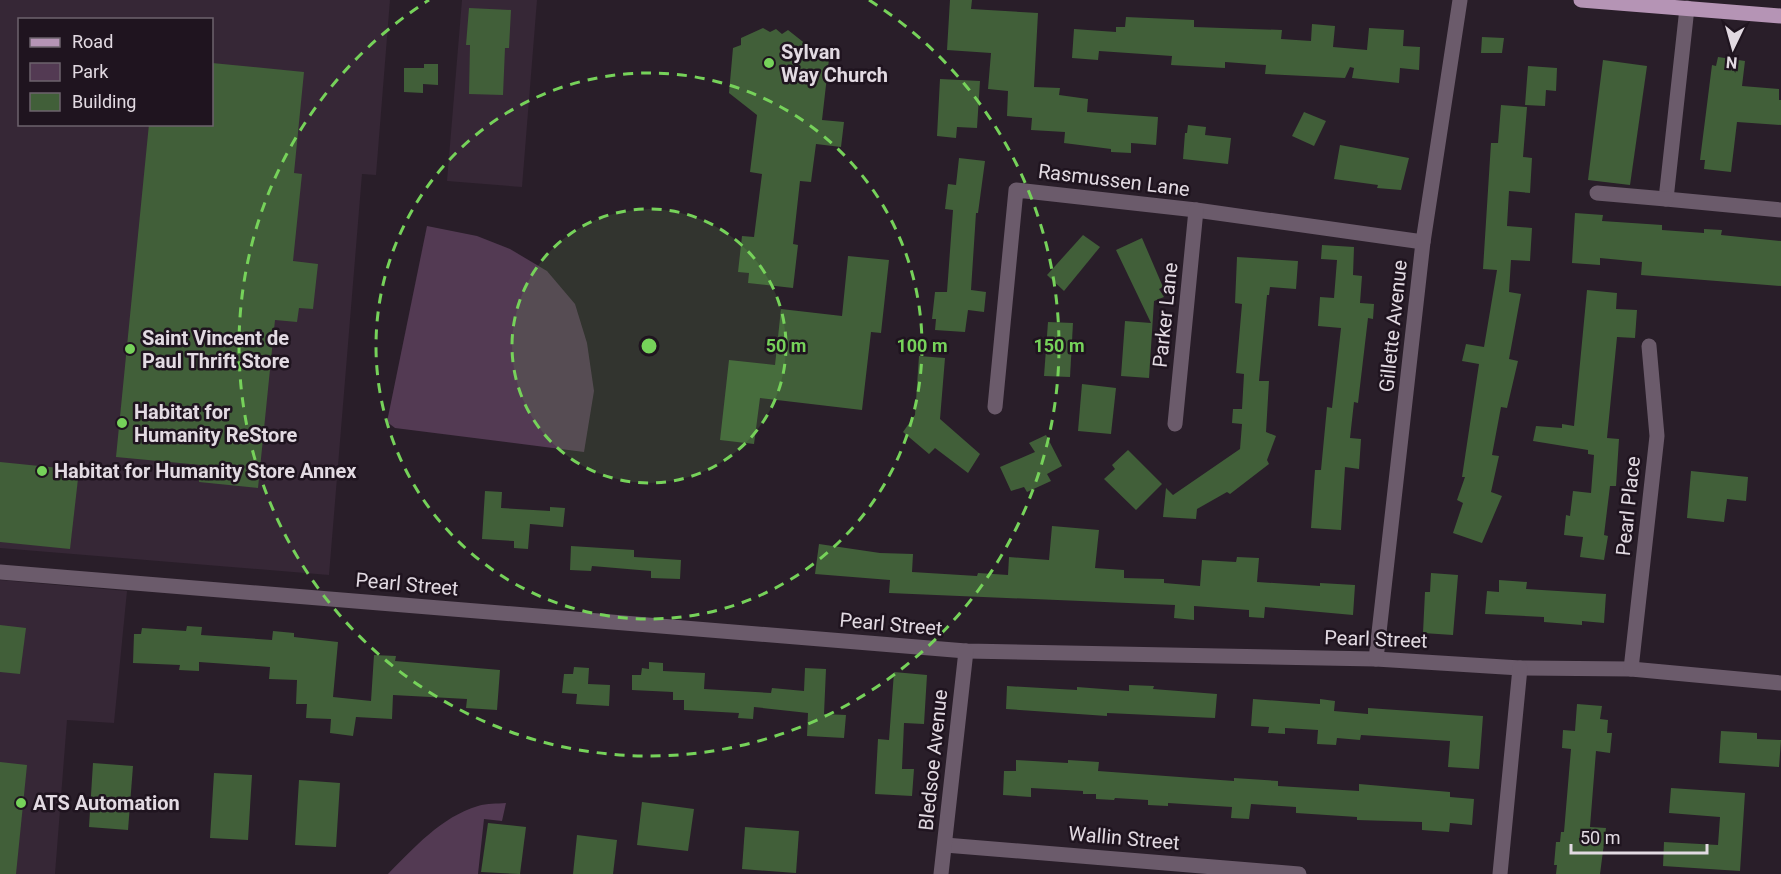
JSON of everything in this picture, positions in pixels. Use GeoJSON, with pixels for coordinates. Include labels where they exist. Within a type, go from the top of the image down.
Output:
{"type":"FeatureCollection","features":[{"type":"Feature","properties":{"kind":"main road"},"geometry":{"type":"LineString","coordinates":[[1581,0],[1643,2],[1781,16]]}},
{"type":"Feature","properties":{"kind":"street","name":"Gillette Avenue"},"geometry":{"type":"LineString","coordinates":[[1376,659],[1424,242],[1460,0]]}},
{"type":"Feature","properties":{"kind":"street"},"geometry":{"type":"LineString","coordinates":[[1666,199],[1687,8]]}},
{"type":"Feature","properties":{"kind":"street","name":"Rasmussen Lane"},"geometry":{"type":"LineString","coordinates":[[995,407],[1016,190],[1196,210],[1424,242]]}},
{"type":"Feature","properties":{"kind":"street"},"geometry":{"type":"LineString","coordinates":[[1597,193],[1781,210]]}},
{"type":"Feature","properties":{"kind":"street","name":"Parker Lane"},"geometry":{"type":"LineString","coordinates":[[1175,424],[1196,210]]}},
{"type":"Feature","properties":{"kind":"street","name":"Pearl Place"},"geometry":{"type":"LineString","coordinates":[[1630,669],[1657,436],[1649,346]]}},
{"type":"Feature","properties":{"kind":"street","name":"Pearl Street"},"geometry":{"type":"LineString","coordinates":[[0,572],[966,651],[1376,659],[1520,668],[1630,669],[1781,683]]}},
{"type":"Feature","properties":{"kind":"street","name":"Bledsoe Avenue"},"geometry":{"type":"LineString","coordinates":[[941,874],[966,651]]}},
{"type":"Feature","properties":{"kind":"street"},"geometry":{"type":"LineString","coordinates":[[1500,874],[1520,668]]}},
{"type":"Feature","properties":{"kind":"street","name":"Wallin Street"},"geometry":{"type":"LineString","coordinates":[[945,844],[1299,874]]}},
{"type":"Feature","properties":{"kind":"shaded area"},"geometry":{"type":"Polygon","coordinates":[[[0,0],[390,0],[376,175],[362,174],[329,575],[0,548],[0,0]]]}},
{"type":"Feature","properties":{"kind":"shaded area"},"geometry":{"type":"Polygon","coordinates":[[[462,0],[537,0],[522,187],[447,181],[462,0]]]}},
{"type":"Feature","properties":{"kind":"shaded area"},"geometry":{"type":"Polygon","coordinates":[[[0,580],[127,591],[114,723],[67,720],[55,874],[0,874],[0,580]]]}},
{"type":"Feature","properties":{"kind":"green space"},"geometry":{"type":"Polygon","coordinates":[[[427,226],[477,236],[510,249],[547,271],[575,304],[587,343],[594,391],[584,452],[395,428],[387,422],[427,226]]]}},
{"type":"Feature","properties":{"kind":"green space"},"geometry":{"type":"Polygon","coordinates":[[[506,803],[502,821],[484,819],[478,874],[388,874],[440,825],[481,805],[506,803]]]}},
{"type":"Feature","properties":{"kind":"building"},"geometry":{"type":"Polygon","coordinates":[[[950,0],[972,0],[971,9],[1038,13],[1034,87],[1060,88],[1059,95],[1088,99],[1087,112],[1158,117],[1156,145],[1131,143],[1131,153],[1111,152],[1111,149],[1064,143],[1065,132],[1031,130],[1032,118],[1007,116],[1008,91],[988,89],[991,53],[947,50],[950,0]]]}},
{"type":"Feature","properties":{"kind":"building"},"geometry":{"type":"Polygon","coordinates":[[[469,8],[511,10],[509,48],[505,48],[503,95],[469,94],[470,45],[466,45],[469,8]]]}},
{"type":"Feature","properties":{"kind":"building"},"geometry":{"type":"Polygon","coordinates":[[[1126,17],[1194,20],[1194,27],[1282,30],[1281,39],[1311,41],[1312,24],[1335,26],[1333,47],[1367,50],[1369,28],[1404,30],[1403,46],[1420,47],[1419,70],[1400,68],[1399,83],[1352,78],[1354,68],[1350,67],[1345,78],[1265,74],[1266,65],[1225,62],[1225,68],[1171,65],[1172,56],[1099,51],[1098,60],[1072,58],[1074,29],[1116,32],[1116,27],[1125,27],[1126,17]]]}},
{"type":"Feature","properties":{"kind":"building"},"geometry":{"type":"Polygon","coordinates":[[[763,28],[770,32],[776,29],[782,34],[788,30],[807,45],[805,57],[829,59],[822,120],[844,122],[841,147],[816,144],[811,182],[800,181],[793,244],[798,245],[793,288],[748,283],[749,273],[738,272],[742,236],[754,237],[762,174],[750,172],[757,115],[729,93],[733,48],[741,45],[741,38],[763,28]]]}},
{"type":"Feature","properties":{"kind":"building"},"geometry":{"type":"Polygon","coordinates":[[[1482,37],[1504,38],[1502,53],[1481,53],[1482,37]]]}},
{"type":"Feature","properties":{"kind":"building"},"geometry":{"type":"Polygon","coordinates":[[[1718,57],[1745,61],[1742,86],[1779,89],[1779,100],[1781,100],[1781,125],[1737,122],[1731,172],[1704,169],[1705,160],[1700,160],[1712,65],[1716,66],[1718,57]]]}},
{"type":"Feature","properties":{"kind":"building"},"geometry":{"type":"Polygon","coordinates":[[[1603,60],[1647,66],[1630,185],[1588,180],[1603,60]]]}},
{"type":"Feature","properties":{"kind":"building"},"geometry":{"type":"Polygon","coordinates":[[[213,63],[304,72],[294,173],[302,174],[293,261],[318,264],[313,309],[299,308],[297,322],[275,320],[258,488],[199,482],[201,465],[116,457],[149,126],[213,126],[213,63]]]}},
{"type":"Feature","properties":{"kind":"building"},"geometry":{"type":"Polygon","coordinates":[[[424,64],[438,64],[438,85],[423,84],[423,93],[404,92],[404,68],[424,68],[424,64]]]}},
{"type":"Feature","properties":{"kind":"building"},"geometry":{"type":"Polygon","coordinates":[[[1528,66],[1557,68],[1556,91],[1546,90],[1545,106],[1525,105],[1528,66]]]}},
{"type":"Feature","properties":{"kind":"building"},"geometry":{"type":"Polygon","coordinates":[[[940,79],[980,81],[977,128],[957,127],[956,138],[937,136],[940,79]]]}},
{"type":"Feature","properties":{"kind":"building"},"geometry":{"type":"Polygon","coordinates":[[[1501,105],[1527,107],[1523,157],[1532,158],[1530,193],[1509,191],[1507,226],[1532,228],[1530,261],[1511,260],[1509,292],[1521,294],[1509,359],[1518,361],[1507,408],[1501,407],[1492,455],[1499,456],[1491,492],[1502,496],[1482,543],[1453,533],[1463,503],[1457,500],[1465,477],[1462,477],[1479,364],[1462,361],[1466,344],[1484,347],[1497,270],[1483,269],[1491,143],[1498,143],[1501,105]]]}},
{"type":"Feature","properties":{"kind":"building"},"geometry":{"type":"Polygon","coordinates":[[[1304,112],[1326,121],[1314,146],[1292,136],[1304,112]]]}},
{"type":"Feature","properties":{"kind":"building"},"geometry":{"type":"Polygon","coordinates":[[[1188,125],[1206,127],[1205,135],[1231,138],[1228,164],[1183,159],[1185,133],[1187,133],[1188,125]]]}},
{"type":"Feature","properties":{"kind":"building"},"geometry":{"type":"Polygon","coordinates":[[[1340,145],[1409,158],[1401,190],[1377,188],[1378,185],[1334,179],[1340,145]]]}},
{"type":"Feature","properties":{"kind":"building"},"geometry":{"type":"Polygon","coordinates":[[[959,158],[985,161],[978,213],[976,213],[971,290],[986,292],[984,312],[968,310],[965,332],[935,330],[936,319],[932,319],[935,292],[947,292],[953,210],[945,209],[948,184],[956,185],[959,158]]]}},
{"type":"Feature","properties":{"kind":"building"},"geometry":{"type":"Polygon","coordinates":[[[1575,213],[1603,215],[1602,221],[1662,225],[1662,230],[1704,233],[1704,229],[1722,230],[1721,235],[1781,241],[1781,286],[1641,275],[1642,262],[1600,258],[1600,265],[1572,263],[1575,213]]]}},
{"type":"Feature","properties":{"kind":"building"},"geometry":{"type":"Polygon","coordinates":[[[1083,235],[1100,247],[1064,291],[1047,275],[1083,235]]]}},
{"type":"Feature","properties":{"kind":"building"},"geometry":{"type":"Polygon","coordinates":[[[1142,238],[1163,287],[1159,289],[1164,297],[1154,301],[1149,378],[1121,376],[1125,321],[1151,323],[1116,250],[1142,238]]]}},
{"type":"Feature","properties":{"kind":"building"},"geometry":{"type":"Polygon","coordinates":[[[1322,245],[1354,247],[1353,275],[1362,276],[1360,303],[1374,304],[1373,319],[1368,318],[1358,403],[1354,402],[1350,438],[1361,439],[1359,469],[1345,467],[1341,530],[1311,528],[1315,470],[1321,470],[1327,407],[1332,408],[1341,328],[1318,326],[1320,297],[1334,298],[1337,260],[1321,259],[1322,245]]]}},
{"type":"Feature","properties":{"kind":"building"},"geometry":{"type":"Polygon","coordinates":[[[848,256],[889,260],[881,333],[871,332],[862,410],[760,398],[754,444],[720,440],[729,360],[775,365],[781,309],[842,316],[848,256]]]}},
{"type":"Feature","properties":{"kind":"building"},"geometry":{"type":"Polygon","coordinates":[[[1237,257],[1298,261],[1296,289],[1270,287],[1269,295],[1267,295],[1259,381],[1269,381],[1266,432],[1276,436],[1267,460],[1269,464],[1230,494],[1227,492],[1197,509],[1196,519],[1163,517],[1166,488],[1173,495],[1240,449],[1242,424],[1232,423],[1233,409],[1242,409],[1244,374],[1236,373],[1242,304],[1235,303],[1237,257]]]}},
{"type":"Feature","properties":{"kind":"building"},"geometry":{"type":"Polygon","coordinates":[[[1587,290],[1617,293],[1616,309],[1637,310],[1635,338],[1617,337],[1607,438],[1619,439],[1616,486],[1610,486],[1604,535],[1608,536],[1604,560],[1580,557],[1583,537],[1564,535],[1566,515],[1570,516],[1573,491],[1591,493],[1594,455],[1588,454],[1588,450],[1533,441],[1536,426],[1562,428],[1562,424],[1574,426],[1587,290]]]}},
{"type":"Feature","properties":{"kind":"building"},"geometry":{"type":"Polygon","coordinates":[[[1048,322],[1073,323],[1070,377],[1044,376],[1048,322]]]}},
{"type":"Feature","properties":{"kind":"building"},"geometry":{"type":"Polygon","coordinates":[[[919,356],[945,358],[940,419],[980,454],[968,473],[935,448],[929,454],[903,432],[915,415],[919,356]]]}},
{"type":"Feature","properties":{"kind":"building"},"geometry":{"type":"Polygon","coordinates":[[[1082,384],[1116,388],[1111,434],[1078,431],[1082,384]]]}},
{"type":"Feature","properties":{"kind":"building"},"geometry":{"type":"Polygon","coordinates":[[[1046,435],[1062,466],[1047,474],[1051,481],[1027,492],[1024,487],[1011,491],[1000,467],[1035,452],[1029,443],[1046,435]]]}},
{"type":"Feature","properties":{"kind":"building"},"geometry":{"type":"Polygon","coordinates":[[[1128,450],[1162,484],[1136,510],[1104,479],[1115,469],[1112,465],[1128,450]]]}},
{"type":"Feature","properties":{"kind":"building"},"geometry":{"type":"Polygon","coordinates":[[[0,462],[79,470],[70,549],[0,542],[0,462]]]}},
{"type":"Feature","properties":{"kind":"building"},"geometry":{"type":"Polygon","coordinates":[[[1691,471],[1748,477],[1746,501],[1727,499],[1724,522],[1687,518],[1691,471]]]}},
{"type":"Feature","properties":{"kind":"building"},"geometry":{"type":"Polygon","coordinates":[[[485,491],[502,492],[501,508],[550,511],[550,507],[565,508],[563,527],[530,524],[528,549],[514,548],[514,541],[482,539],[485,491]]]}},
{"type":"Feature","properties":{"kind":"building"},"geometry":{"type":"Polygon","coordinates":[[[1052,526],[1099,530],[1095,568],[1124,570],[1124,578],[1164,579],[1164,583],[1200,586],[1202,560],[1236,562],[1237,557],[1259,558],[1257,582],[1320,586],[1320,583],[1355,585],[1353,615],[1265,607],[1264,618],[1249,617],[1249,610],[1194,606],[1194,620],[1174,618],[1175,605],[889,593],[890,580],[815,574],[819,544],[880,553],[913,554],[912,572],[977,576],[978,573],[1008,575],[1009,557],[1049,560],[1052,526]]]}},
{"type":"Feature","properties":{"kind":"building"},"geometry":{"type":"Polygon","coordinates":[[[571,546],[634,550],[634,557],[681,560],[680,579],[651,578],[651,571],[592,566],[591,571],[570,570],[571,546]]]}},
{"type":"Feature","properties":{"kind":"building"},"geometry":{"type":"Polygon","coordinates":[[[1431,573],[1458,575],[1453,635],[1423,633],[1425,592],[1430,592],[1431,573]]]}},
{"type":"Feature","properties":{"kind":"building"},"geometry":{"type":"Polygon","coordinates":[[[1499,580],[1527,582],[1526,589],[1606,594],[1604,623],[1582,621],[1582,625],[1544,622],[1544,617],[1485,614],[1487,591],[1499,592],[1499,580]]]}},
{"type":"Feature","properties":{"kind":"building"},"geometry":{"type":"Polygon","coordinates":[[[0,625],[26,628],[20,674],[0,672],[0,625]]]}},
{"type":"Feature","properties":{"kind":"building"},"geometry":{"type":"Polygon","coordinates":[[[187,626],[202,627],[201,635],[272,640],[273,631],[294,633],[294,637],[338,642],[333,697],[371,701],[374,655],[396,656],[395,661],[500,670],[497,710],[466,708],[467,699],[393,695],[392,719],[356,717],[353,736],[330,733],[331,719],[306,718],[307,704],[296,704],[297,680],[269,679],[270,667],[199,662],[199,671],[179,670],[180,665],[133,663],[134,634],[141,634],[142,628],[186,631],[187,626]]]}},
{"type":"Feature","properties":{"kind":"building"},"geometry":{"type":"Polygon","coordinates":[[[649,662],[663,663],[663,671],[705,673],[704,689],[771,693],[772,688],[804,691],[805,668],[826,669],[824,714],[846,715],[844,738],[807,736],[808,713],[754,707],[753,719],[738,718],[739,713],[684,710],[684,700],[673,700],[673,692],[632,690],[632,675],[641,675],[642,668],[649,669],[649,662]]]}},
{"type":"Feature","properties":{"kind":"building"},"geometry":{"type":"Polygon","coordinates":[[[574,667],[589,668],[588,684],[610,685],[609,706],[576,704],[577,694],[562,693],[564,674],[573,674],[574,667]]]}},
{"type":"Feature","properties":{"kind":"building"},"geometry":{"type":"Polygon","coordinates":[[[894,672],[927,675],[924,724],[904,723],[902,769],[914,769],[912,796],[875,794],[878,739],[889,740],[894,672]]]}},
{"type":"Feature","properties":{"kind":"building"},"geometry":{"type":"Polygon","coordinates":[[[1129,685],[1217,694],[1215,718],[1107,713],[1107,716],[1006,709],[1007,686],[1077,690],[1077,687],[1129,691],[1129,685]]]}},
{"type":"Feature","properties":{"kind":"building"},"geometry":{"type":"Polygon","coordinates":[[[1253,699],[1320,704],[1320,699],[1335,701],[1334,711],[1368,714],[1368,708],[1483,716],[1479,769],[1448,767],[1450,741],[1361,735],[1360,740],[1337,738],[1336,745],[1317,744],[1318,730],[1285,728],[1285,734],[1268,733],[1269,727],[1251,726],[1253,699]]]}},
{"type":"Feature","properties":{"kind":"building"},"geometry":{"type":"Polygon","coordinates":[[[1577,704],[1602,706],[1600,719],[1608,720],[1607,733],[1612,733],[1610,753],[1596,751],[1590,827],[1606,828],[1600,874],[1556,874],[1557,865],[1554,865],[1556,842],[1560,842],[1561,832],[1564,832],[1571,749],[1562,748],[1563,730],[1575,731],[1577,704]]]}},
{"type":"Feature","properties":{"kind":"building"},"geometry":{"type":"Polygon","coordinates":[[[1721,731],[1757,733],[1757,739],[1781,740],[1779,767],[1719,763],[1721,731]]]}},
{"type":"Feature","properties":{"kind":"building"},"geometry":{"type":"Polygon","coordinates":[[[1016,760],[1099,762],[1098,771],[1234,781],[1234,778],[1278,781],[1278,786],[1359,791],[1359,784],[1450,792],[1450,797],[1474,799],[1472,825],[1450,823],[1449,832],[1422,830],[1422,822],[1357,820],[1357,817],[1296,813],[1296,807],[1251,804],[1249,819],[1231,818],[1232,807],[1168,803],[1168,806],[1148,805],[1148,800],[1096,799],[1096,794],[1083,794],[1083,791],[1031,788],[1031,797],[1003,795],[1004,771],[1016,771],[1016,760]]]}},
{"type":"Feature","properties":{"kind":"building"},"geometry":{"type":"Polygon","coordinates":[[[0,762],[27,765],[16,874],[0,874],[0,762]]]}},
{"type":"Feature","properties":{"kind":"building"},"geometry":{"type":"Polygon","coordinates":[[[93,763],[133,766],[128,830],[89,827],[93,763]]]}},
{"type":"Feature","properties":{"kind":"building"},"geometry":{"type":"Polygon","coordinates":[[[214,773],[252,775],[248,840],[210,838],[214,773]]]}},
{"type":"Feature","properties":{"kind":"building"},"geometry":{"type":"Polygon","coordinates":[[[299,780],[340,783],[336,847],[295,845],[299,780]]]}},
{"type":"Feature","properties":{"kind":"building"},"geometry":{"type":"Polygon","coordinates":[[[1671,788],[1745,793],[1740,871],[1663,866],[1664,842],[1718,845],[1720,817],[1669,813],[1671,788]]]}},
{"type":"Feature","properties":{"kind":"building"},"geometry":{"type":"Polygon","coordinates":[[[642,802],[694,809],[688,851],[637,845],[642,802]]]}},
{"type":"Feature","properties":{"kind":"building"},"geometry":{"type":"Polygon","coordinates":[[[488,823],[526,827],[520,874],[481,872],[488,823]]]}},
{"type":"Feature","properties":{"kind":"building"},"geometry":{"type":"Polygon","coordinates":[[[745,827],[799,831],[796,873],[742,869],[745,827]]]}},
{"type":"Feature","properties":{"kind":"building"},"geometry":{"type":"Polygon","coordinates":[[[577,835],[617,840],[613,874],[573,874],[577,835]]]}},
{"type":"Feature","properties":{"kind":"place","name":"Sylvan Way Church"},"geometry":{"type":"Point","coordinates":[769,63]}},
{"type":"Feature","properties":{"kind":"place","name":"Saint Vincent de Paul Thrift Store"},"geometry":{"type":"Point","coordinates":[130,349]}},
{"type":"Feature","properties":{"kind":"place","name":"Habitat for Humanity ReStore"},"geometry":{"type":"Point","coordinates":[122,423]}},
{"type":"Feature","properties":{"kind":"place","name":"Habitat for Humanity Store Annex"},"geometry":{"type":"Point","coordinates":[42,471]}},
{"type":"Feature","properties":{"kind":"place","name":"ATS Automation"},"geometry":{"type":"Point","coordinates":[21,803]}}]}
